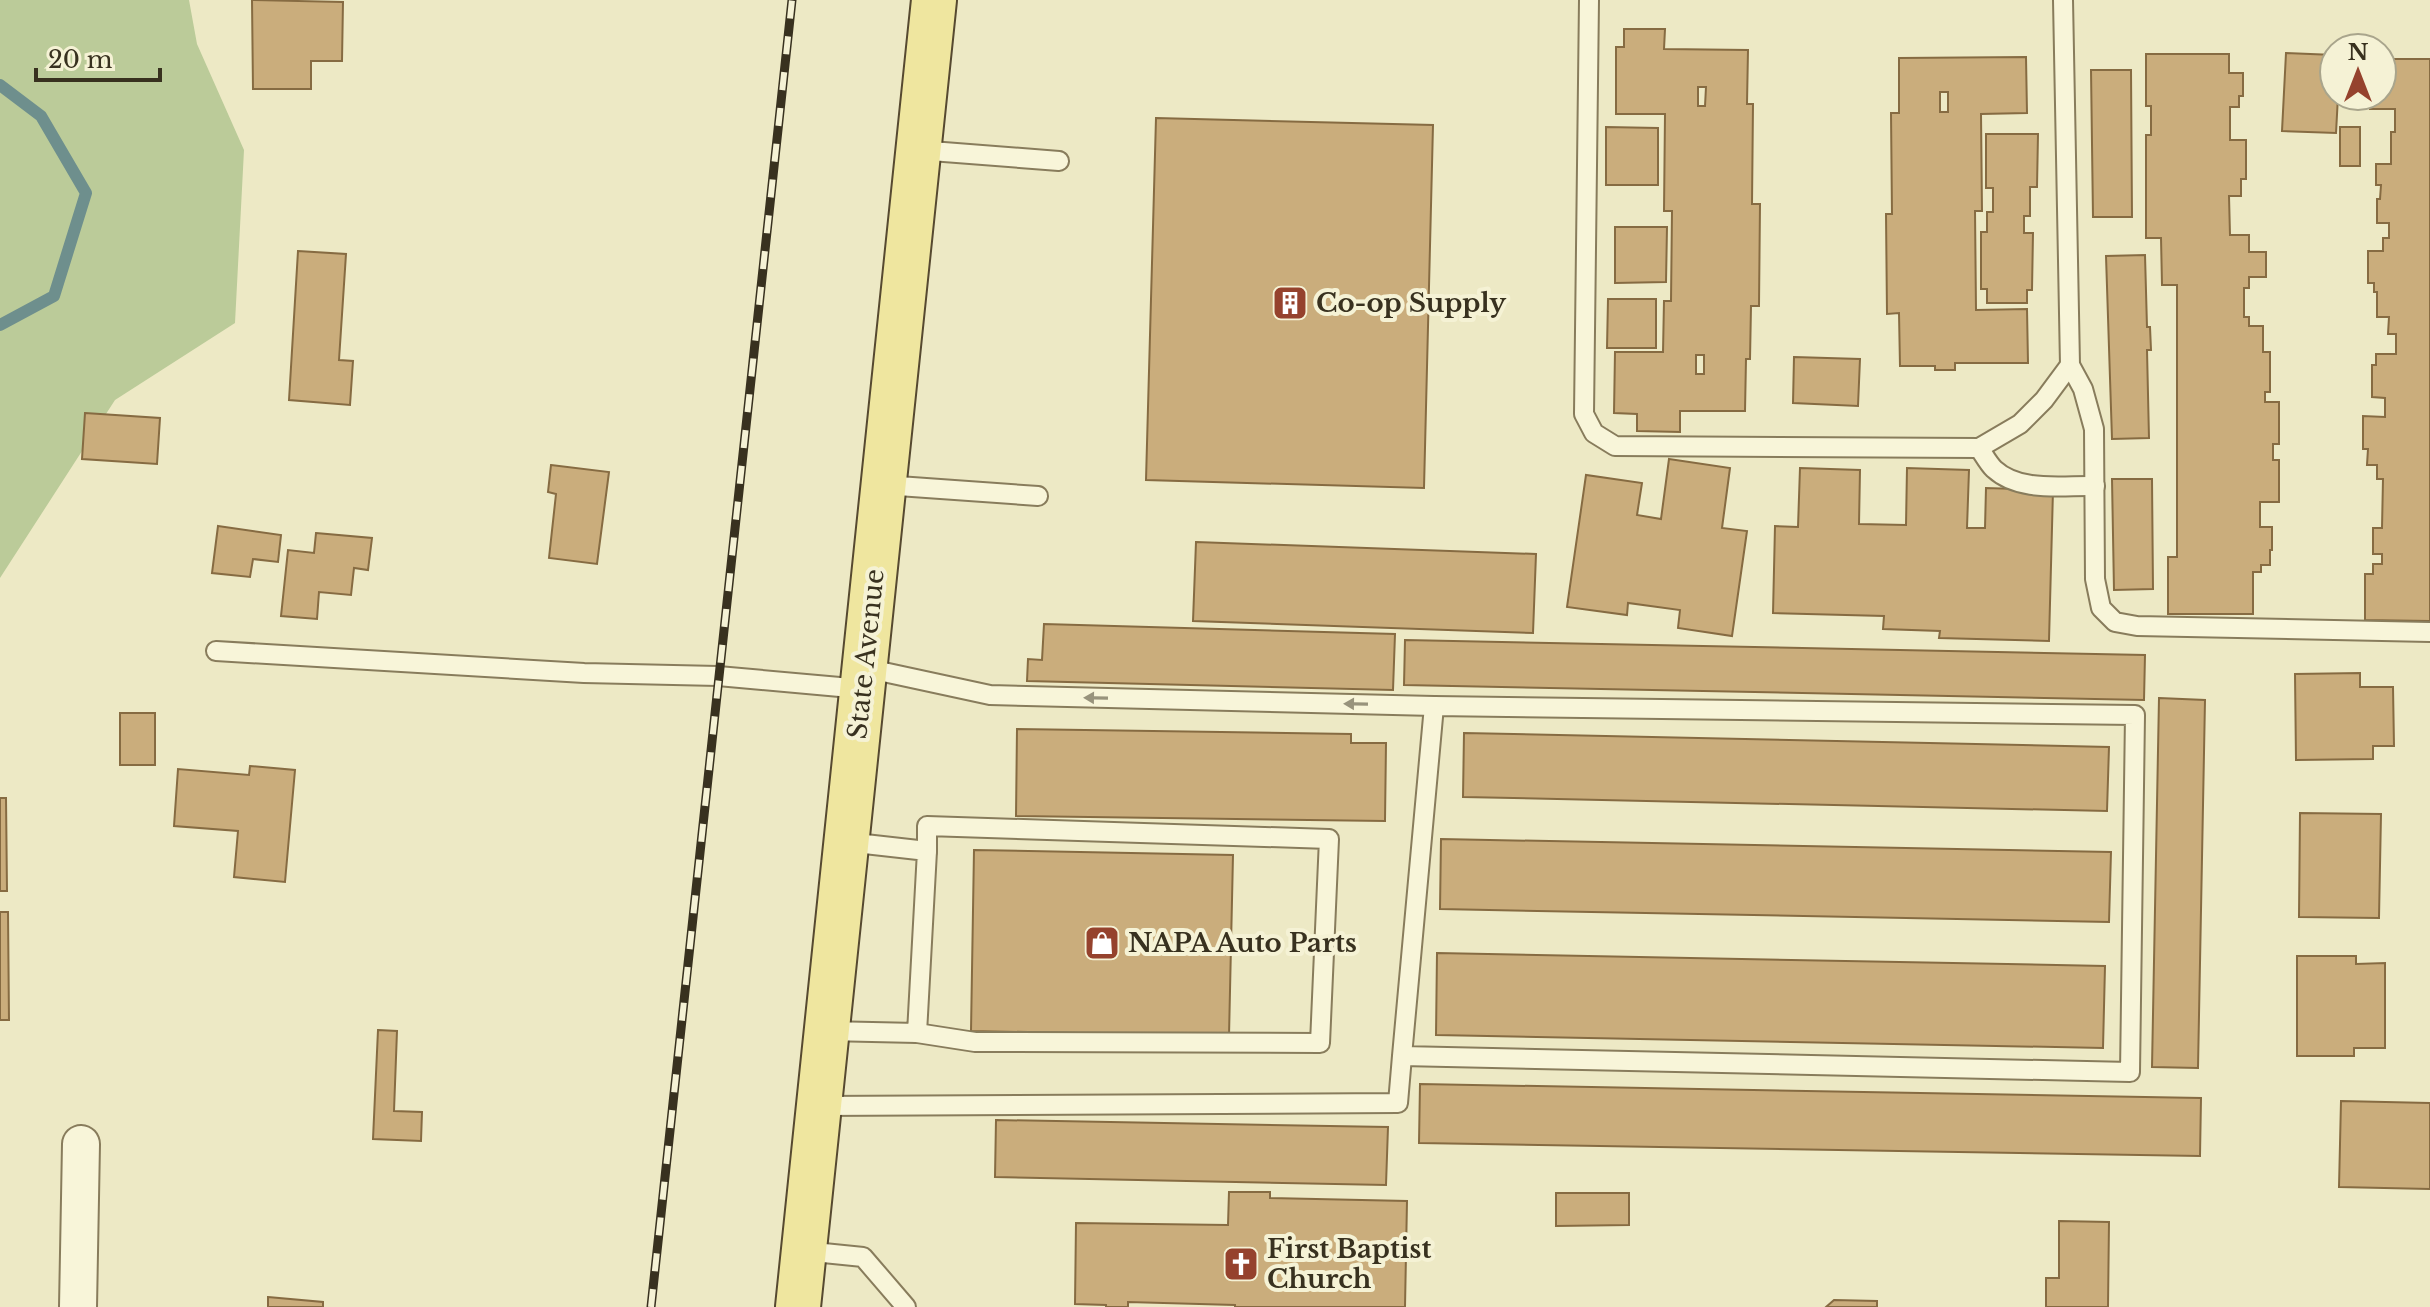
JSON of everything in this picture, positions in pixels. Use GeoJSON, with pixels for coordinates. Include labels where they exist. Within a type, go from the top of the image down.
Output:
{"type":"FeatureCollection","features":[{"type":"Feature","properties":{"kind":"main road","name":"State Avenue"},"geometry":{"type":"LineString","coordinates":[[798,1307],[934,0]]}},
{"type":"Feature","properties":{"kind":"street"},"geometry":{"type":"LineString","coordinates":[[78,1307],[81,1144]]}},
{"type":"Feature","properties":{"kind":"lane"},"geometry":{"type":"LineString","coordinates":[[1589,0],[1584,414],[1594,433],[1615,446],[1979,448],[2020,424],[2044,400],[2070,365]]}},
{"type":"Feature","properties":{"kind":"lane"},"geometry":{"type":"LineString","coordinates":[[2063,0],[2070,365],[2083,389],[2094,429],[2095,579],[2101,608],[2115,622],[2137,626],[2430,632]]}},
{"type":"Feature","properties":{"kind":"lane"},"geometry":{"type":"LineString","coordinates":[[918,150],[1059,161]]}},
{"type":"Feature","properties":{"kind":"lane"},"geometry":{"type":"LineString","coordinates":[[1979,448],[1993,468],[2009,479],[2027,485],[2095,486]]}},
{"type":"Feature","properties":{"kind":"lane"},"geometry":{"type":"LineString","coordinates":[[884,485],[1038,496]]}},
{"type":"Feature","properties":{"kind":"lane"},"geometry":{"type":"LineString","coordinates":[[216,651],[584,673],[863,678],[990,695],[1434,706],[2135,715],[2130,1072],[1402,1056]]}},
{"type":"Feature","properties":{"kind":"lane"},"geometry":{"type":"LineString","coordinates":[[819,1106],[1398,1103],[1434,706]]}},
{"type":"Feature","properties":{"kind":"lane"},"geometry":{"type":"LineString","coordinates":[[827,1031],[917,1033],[975,1042],[1320,1043],[1329,839],[927,826],[917,1033]]}},
{"type":"Feature","properties":{"kind":"lane"},"geometry":{"type":"LineString","coordinates":[[847,842],[927,851]]}},
{"type":"Feature","properties":{"kind":"lane"},"geometry":{"type":"LineString","coordinates":[[804,1251],[863,1257],[906,1307]]}},
{"type":"Feature","properties":{"kind":"green space"},"geometry":{"type":"Polygon","coordinates":[[[0,0],[189,0],[197,44],[244,150],[235,323],[115,400],[0,578],[0,0]]]}},
{"type":"Feature","properties":{"kind":"building"},"geometry":{"type":"Polygon","coordinates":[[[252,0],[343,2],[342,61],[311,61],[311,89],[253,89],[252,0]]]}},
{"type":"Feature","properties":{"kind":"building"},"geometry":{"type":"Polygon","coordinates":[[[1624,29],[1665,29],[1664,49],[1748,50],[1747,104],[1753,104],[1752,204],[1760,204],[1759,306],[1751,306],[1745,411],[1680,411],[1680,432],[1637,431],[1637,414],[1614,413],[1615,352],[1663,352],[1664,301],[1671,301],[1672,211],[1664,211],[1665,114],[1616,114],[1616,47],[1624,47],[1624,29]],[[1698,87],[1698,106],[1705,106],[1706,87],[1698,87]],[[1696,355],[1696,374],[1704,374],[1704,355],[1696,355]]]}},
{"type":"Feature","properties":{"kind":"building"},"geometry":{"type":"Polygon","coordinates":[[[2286,53],[2318,54],[2318,112],[2337,112],[2336,133],[2282,131],[2286,53]]]}},
{"type":"Feature","properties":{"kind":"building"},"geometry":{"type":"Polygon","coordinates":[[[2146,54],[2229,54],[2229,73],[2243,73],[2243,96],[2239,96],[2239,107],[2230,107],[2230,140],[2246,140],[2246,179],[2241,179],[2241,196],[2229,196],[2230,235],[2249,235],[2249,252],[2266,252],[2266,277],[2249,277],[2249,288],[2244,288],[2244,317],[2249,317],[2249,326],[2263,326],[2263,352],[2270,352],[2270,392],[2265,392],[2265,402],[2279,402],[2279,444],[2273,444],[2273,460],[2279,460],[2279,502],[2260,502],[2260,527],[2272,527],[2272,550],[2270,565],[2261,565],[2261,572],[2253,572],[2253,614],[2168,614],[2168,557],[2177,557],[2177,285],[2162,285],[2161,238],[2146,238],[2146,135],[2151,135],[2151,106],[2146,106],[2146,54]]]}},
{"type":"Feature","properties":{"kind":"building"},"geometry":{"type":"Polygon","coordinates":[[[2026,57],[2027,113],[1981,114],[1982,211],[1975,211],[1976,310],[2027,309],[2028,363],[1955,363],[1955,370],[1935,370],[1935,366],[1900,366],[1899,313],[1887,314],[1886,214],[1892,214],[1891,113],[1899,113],[1899,58],[2026,57]],[[1940,92],[1940,112],[1948,112],[1948,92],[1940,92]]]}},
{"type":"Feature","properties":{"kind":"building"},"geometry":{"type":"Polygon","coordinates":[[[2398,59],[2430,59],[2430,621],[2365,620],[2365,574],[2373,574],[2373,564],[2382,564],[2382,554],[2373,554],[2373,528],[2382,528],[2383,479],[2377,479],[2377,465],[2367,465],[2368,449],[2363,449],[2363,416],[2385,417],[2385,398],[2372,397],[2372,365],[2376,365],[2376,354],[2396,354],[2396,334],[2388,334],[2389,317],[2377,317],[2377,292],[2374,292],[2374,283],[2368,283],[2368,251],[2383,251],[2383,238],[2389,238],[2389,223],[2377,223],[2377,199],[2380,199],[2381,185],[2376,185],[2376,164],[2391,164],[2391,132],[2395,132],[2398,59]]]}},
{"type":"Feature","properties":{"kind":"building"},"geometry":{"type":"Polygon","coordinates":[[[2091,70],[2131,70],[2132,217],[2093,217],[2091,70]]]}},
{"type":"Feature","properties":{"kind":"building","name":"Co-op Supply"},"geometry":{"type":"Polygon","coordinates":[[[1156,118],[1433,125],[1424,488],[1146,480],[1156,118]]]}},
{"type":"Feature","properties":{"kind":"building"},"geometry":{"type":"Polygon","coordinates":[[[1606,127],[1658,128],[1658,185],[1606,185],[1606,127]]]}},
{"type":"Feature","properties":{"kind":"building"},"geometry":{"type":"Polygon","coordinates":[[[2340,127],[2360,127],[2360,166],[2340,166],[2340,127]]]}},
{"type":"Feature","properties":{"kind":"building"},"geometry":{"type":"Polygon","coordinates":[[[1986,134],[2038,134],[2037,187],[2030,187],[2030,216],[2024,216],[2024,233],[2033,233],[2032,290],[2027,290],[2027,303],[1987,303],[1987,289],[1981,289],[1981,232],[1987,232],[1987,212],[1993,212],[1993,188],[1986,188],[1986,134]]]}},
{"type":"Feature","properties":{"kind":"building"},"geometry":{"type":"Polygon","coordinates":[[[1615,227],[1667,227],[1666,282],[1615,283],[1615,227]]]}},
{"type":"Feature","properties":{"kind":"building"},"geometry":{"type":"Polygon","coordinates":[[[298,251],[346,254],[339,360],[353,361],[350,405],[289,400],[298,251]]]}},
{"type":"Feature","properties":{"kind":"building"},"geometry":{"type":"Polygon","coordinates":[[[2145,255],[2147,327],[2150,327],[2151,350],[2147,350],[2149,438],[2112,439],[2106,256],[2145,255]]]}},
{"type":"Feature","properties":{"kind":"building"},"geometry":{"type":"Polygon","coordinates":[[[1608,299],[1656,299],[1656,348],[1607,348],[1608,299]]]}},
{"type":"Feature","properties":{"kind":"building"},"geometry":{"type":"Polygon","coordinates":[[[1794,357],[1860,359],[1858,406],[1793,403],[1794,357]]]}},
{"type":"Feature","properties":{"kind":"building"},"geometry":{"type":"Polygon","coordinates":[[[85,413],[160,418],[157,464],[82,459],[85,413]]]}},
{"type":"Feature","properties":{"kind":"building"},"geometry":{"type":"Polygon","coordinates":[[[1669,459],[1730,468],[1722,528],[1747,531],[1732,636],[1678,628],[1680,610],[1628,603],[1627,615],[1567,607],[1586,475],[1642,483],[1637,515],[1661,519],[1669,459]]]}},
{"type":"Feature","properties":{"kind":"building"},"geometry":{"type":"Polygon","coordinates":[[[551,465],[609,472],[597,564],[549,558],[556,494],[548,492],[551,465]]]}},
{"type":"Feature","properties":{"kind":"building"},"geometry":{"type":"Polygon","coordinates":[[[1800,468],[1860,470],[1859,524],[1906,525],[1907,468],[1969,470],[1967,528],[1985,528],[1986,488],[2053,490],[2049,641],[1939,638],[1940,631],[1883,629],[1884,616],[1773,613],[1775,526],[1798,527],[1800,468]]]}},
{"type":"Feature","properties":{"kind":"building"},"geometry":{"type":"Polygon","coordinates":[[[2112,479],[2152,479],[2153,589],[2114,590],[2112,479]]]}},
{"type":"Feature","properties":{"kind":"building"},"geometry":{"type":"Polygon","coordinates":[[[218,526],[281,535],[278,562],[253,559],[250,577],[212,573],[218,526]]]}},
{"type":"Feature","properties":{"kind":"building"},"geometry":{"type":"Polygon","coordinates":[[[316,533],[372,538],[368,570],[354,568],[351,595],[319,592],[317,619],[281,616],[288,550],[314,553],[316,533]]]}},
{"type":"Feature","properties":{"kind":"building"},"geometry":{"type":"Polygon","coordinates":[[[1196,542],[1536,554],[1533,633],[1193,621],[1196,542]]]}},
{"type":"Feature","properties":{"kind":"building"},"geometry":{"type":"Polygon","coordinates":[[[1044,624],[1395,634],[1393,690],[1027,681],[1028,659],[1042,660],[1044,624]]]}},
{"type":"Feature","properties":{"kind":"building"},"geometry":{"type":"Polygon","coordinates":[[[1405,640],[2145,655],[2144,700],[1404,685],[1405,640]]]}},
{"type":"Feature","properties":{"kind":"building"},"geometry":{"type":"Polygon","coordinates":[[[2360,673],[2360,687],[2393,687],[2394,746],[2373,746],[2373,759],[2296,760],[2295,674],[2360,673]]]}},
{"type":"Feature","properties":{"kind":"building"},"geometry":{"type":"Polygon","coordinates":[[[2159,698],[2205,700],[2198,1068],[2152,1067],[2159,698]]]}},
{"type":"Feature","properties":{"kind":"building"},"geometry":{"type":"Polygon","coordinates":[[[120,713],[155,713],[155,765],[120,765],[120,713]]]}},
{"type":"Feature","properties":{"kind":"building"},"geometry":{"type":"Polygon","coordinates":[[[1017,729],[1351,734],[1351,743],[1386,743],[1385,821],[1016,816],[1017,729]]]}},
{"type":"Feature","properties":{"kind":"building"},"geometry":{"type":"Polygon","coordinates":[[[1464,733],[2109,747],[2107,811],[1463,797],[1464,733]]]}},
{"type":"Feature","properties":{"kind":"building"},"geometry":{"type":"Polygon","coordinates":[[[250,766],[295,770],[285,882],[234,877],[238,831],[174,826],[178,769],[249,775],[250,766]]]}},
{"type":"Feature","properties":{"kind":"building"},"geometry":{"type":"Polygon","coordinates":[[[0,798],[6,798],[7,891],[0,891],[0,798]]]}},
{"type":"Feature","properties":{"kind":"building"},"geometry":{"type":"Polygon","coordinates":[[[2300,813],[2381,814],[2379,918],[2299,917],[2300,813]]]}},
{"type":"Feature","properties":{"kind":"building"},"geometry":{"type":"Polygon","coordinates":[[[1441,839],[2111,852],[2109,922],[1440,909],[1441,839]]]}},
{"type":"Feature","properties":{"kind":"building","name":"NAPA Auto Parts"},"geometry":{"type":"Polygon","coordinates":[[[974,850],[1233,855],[1229,1036],[971,1031],[974,850]]]}},
{"type":"Feature","properties":{"kind":"building"},"geometry":{"type":"Polygon","coordinates":[[[0,912],[8,912],[9,1020],[0,1020],[0,912]]]}},
{"type":"Feature","properties":{"kind":"building"},"geometry":{"type":"Polygon","coordinates":[[[1437,953],[2105,966],[2103,1048],[1436,1035],[1437,953]]]}},
{"type":"Feature","properties":{"kind":"building"},"geometry":{"type":"Polygon","coordinates":[[[2297,956],[2356,956],[2356,964],[2385,963],[2385,1048],[2354,1048],[2354,1056],[2297,1056],[2297,956]]]}},
{"type":"Feature","properties":{"kind":"building"},"geometry":{"type":"Polygon","coordinates":[[[378,1030],[397,1031],[394,1111],[422,1112],[421,1141],[373,1139],[378,1030]]]}},
{"type":"Feature","properties":{"kind":"building"},"geometry":{"type":"Polygon","coordinates":[[[1420,1084],[2201,1098],[2200,1156],[1419,1143],[1420,1084]]]}},
{"type":"Feature","properties":{"kind":"building"},"geometry":{"type":"Polygon","coordinates":[[[2341,1101],[2430,1103],[2430,1189],[2339,1187],[2341,1101]]]}},
{"type":"Feature","properties":{"kind":"building"},"geometry":{"type":"Polygon","coordinates":[[[996,1120],[1388,1127],[1386,1185],[995,1177],[996,1120]]]}},
{"type":"Feature","properties":{"kind":"building","name":"First Baptist Church"},"geometry":{"type":"Polygon","coordinates":[[[1229,1192],[1270,1192],[1270,1198],[1407,1201],[1405,1307],[1235,1307],[1128,1302],[1128,1307],[1106,1307],[1075,1304],[1076,1223],[1228,1225],[1229,1192]]]}},
{"type":"Feature","properties":{"kind":"building"},"geometry":{"type":"Polygon","coordinates":[[[1556,1193],[1629,1193],[1629,1225],[1556,1226],[1556,1193]]]}},
{"type":"Feature","properties":{"kind":"building"},"geometry":{"type":"Polygon","coordinates":[[[2059,1221],[2109,1222],[2108,1307],[2046,1307],[2046,1278],[2059,1278],[2059,1221]]]}},
{"type":"Feature","properties":{"kind":"building"},"geometry":{"type":"Polygon","coordinates":[[[268,1297],[323,1302],[323,1307],[268,1307],[268,1297]]]}},
{"type":"Feature","properties":{"kind":"building"},"geometry":{"type":"Polygon","coordinates":[[[1834,1300],[1877,1301],[1877,1307],[1826,1307],[1834,1300]]]}},
{"type":"Feature","properties":{"kind":"waterway"},"geometry":{"type":"LineString","coordinates":[[0,85],[41,116],[86,193],[54,296],[0,325]]}},
{"type":"Feature","properties":{"kind":"railway"},"geometry":{"type":"LineString","coordinates":[[651,1307],[792,0]]}},
{"type":"Feature","properties":{"kind":"place","name":"Co-op Supply"},"geometry":{"type":"Point","coordinates":[1290,303]}},
{"type":"Feature","properties":{"kind":"place","name":"NAPA Auto Parts"},"geometry":{"type":"Point","coordinates":[1102,943]}},
{"type":"Feature","properties":{"kind":"place","name":"First Baptist Church"},"geometry":{"type":"Point","coordinates":[1241,1264]}}]}
